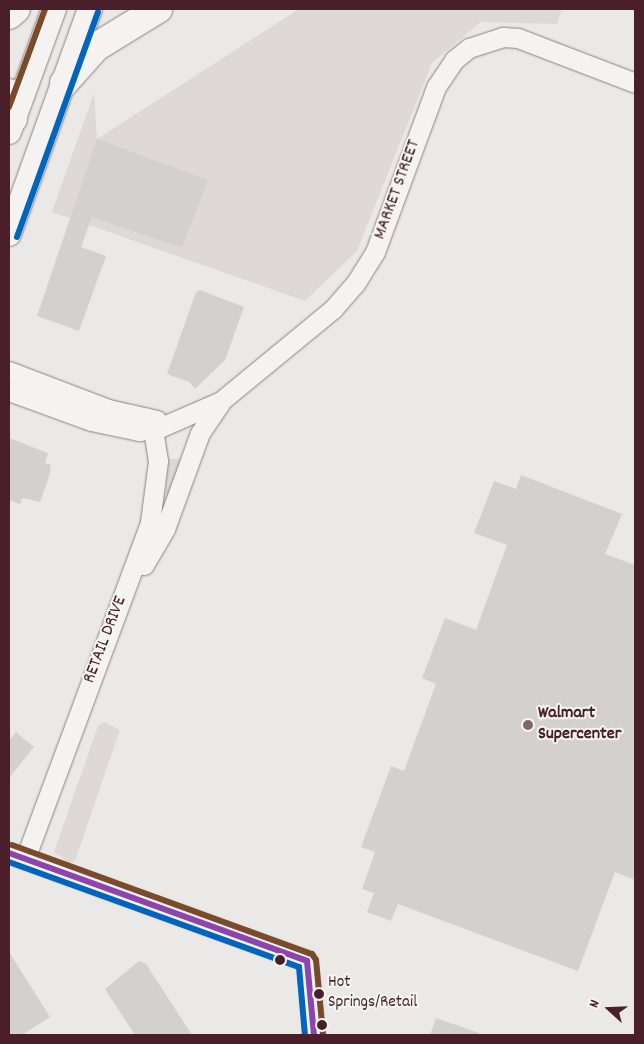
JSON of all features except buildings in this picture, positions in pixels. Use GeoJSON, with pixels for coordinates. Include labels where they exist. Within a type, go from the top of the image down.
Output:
{"type":"FeatureCollection","features":[{"type":"Feature","properties":{"kind":"highway"},"geometry":{"type":"LineString","coordinates":[[9,15],[16,9]]}},
{"type":"Feature","properties":{"kind":"highway"},"geometry":{"type":"LineString","coordinates":[[64,83],[96,47],[158,9]]}},
{"type":"Feature","properties":{"kind":"main road"},"geometry":{"type":"LineString","coordinates":[[10,115],[54,9]]}},
{"type":"Feature","properties":{"kind":"main road"},"geometry":{"type":"LineString","coordinates":[[9,234],[90,9]]}},
{"type":"Feature","properties":{"kind":"street","name":"MARKET STREET"},"geometry":{"type":"LineString","coordinates":[[9,392],[106,425],[171,423],[221,401],[332,310],[355,284],[375,252],[436,87],[454,60],[469,48],[503,37],[518,38],[635,83]]}},
{"type":"Feature","properties":{"kind":"street","name":"MARKET STREET"},"geometry":{"type":"LineString","coordinates":[[9,372],[150,424]]}},
{"type":"Feature","properties":{"kind":"street"},"geometry":{"type":"LineString","coordinates":[[127,585],[147,560],[165,528],[200,433],[221,401]]}},
{"type":"Feature","properties":{"kind":"street","name":"RETAIL DRIVE"},"geometry":{"type":"LineString","coordinates":[[150,424],[158,460],[156,498],[127,585],[17,856],[307,961],[314,1035]]}},
{"type":"Feature","properties":{"kind":"shaded area"},"geometry":{"type":"Polygon","coordinates":[[[299,9],[562,9],[557,24],[481,22],[432,63],[357,251],[305,301],[52,212],[94,93],[97,139],[299,9]]]}},
{"type":"Feature","properties":{"kind":"shaded area"},"geometry":{"type":"Polygon","coordinates":[[[166,459],[182,459],[168,497],[166,496],[166,459]]]}},
{"type":"Feature","properties":{"kind":"shaded area"},"geometry":{"type":"Polygon","coordinates":[[[104,722],[120,730],[75,861],[69,863],[54,852],[98,726],[104,722]]]}},
{"type":"Feature","properties":{"kind":"transit line"},"geometry":{"type":"LineString","coordinates":[[9,107],[45,9]]}},
{"type":"Feature","properties":{"kind":"transit line"},"geometry":{"type":"LineString","coordinates":[[17,237],[98,12]]}},
{"type":"Feature","properties":{"kind":"transit line"},"geometry":{"type":"LineString","coordinates":[[12,845],[312,954],[316,960],[323,1034]]}},
{"type":"Feature","properties":{"kind":"transit line"},"geometry":{"type":"LineString","coordinates":[[9,853],[307,961]]}},
{"type":"Feature","properties":{"kind":"transit line"},"geometry":{"type":"LineString","coordinates":[[9,862],[299,967],[305,1035]]}},
{"type":"Feature","properties":{"kind":"transit line"},"geometry":{"type":"LineString","coordinates":[[307,961],[314,1035]]}},
{"type":"Feature","properties":{"kind":"place","name":"Walmart Supercenter"},"geometry":{"type":"Point","coordinates":[528,725]}},
{"type":"Feature","properties":{"kind":"place","name":"Hot Springs/Retail"},"geometry":{"type":"Point","coordinates":[319,994]}}]}
